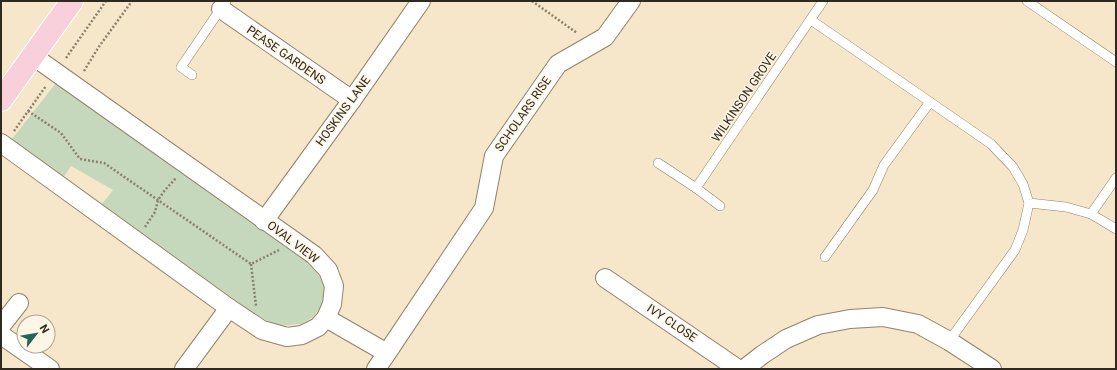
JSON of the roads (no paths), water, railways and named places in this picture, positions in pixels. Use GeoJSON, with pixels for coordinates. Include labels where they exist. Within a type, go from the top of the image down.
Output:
{"type":"FeatureCollection","features":[{"type":"Feature","properties":{"kind":"main road"},"geometry":{"type":"LineString","coordinates":[[1,100],[72,1]]}},
{"type":"Feature","properties":{"kind":"street","name":"HOSKINS LANE"},"geometry":{"type":"LineString","coordinates":[[264,221],[352,100],[421,1]]}},
{"type":"Feature","properties":{"kind":"street","name":"SCHOLARS RISE"},"geometry":{"type":"LineString","coordinates":[[376,369],[484,208],[494,156],[558,64],[605,37],[631,1]]}},
{"type":"Feature","properties":{"kind":"street","name":"PEASE GARDENS"},"geometry":{"type":"LineString","coordinates":[[224,5],[352,100]]}},
{"type":"Feature","properties":{"kind":"street","name":"OVAL VIEW"},"geometry":{"type":"LineString","coordinates":[[33,56],[314,255],[328,270],[334,286],[332,304],[326,318]]}},
{"type":"Feature","properties":{"kind":"street"},"geometry":{"type":"LineString","coordinates":[[1,143],[229,308],[262,330],[287,337],[302,335],[318,327],[326,318],[387,353]]}},
{"type":"Feature","properties":{"kind":"street","name":"IVY CLOSE"},"geometry":{"type":"LineString","coordinates":[[605,278],[738,369]]}},
{"type":"Feature","properties":{"kind":"street"},"geometry":{"type":"LineString","coordinates":[[1,326],[19,303]]}},
{"type":"Feature","properties":{"kind":"street"},"geometry":{"type":"LineString","coordinates":[[184,369],[229,308]]}},
{"type":"Feature","properties":{"kind":"street"},"geometry":{"type":"LineString","coordinates":[[744,369],[762,354],[786,339],[818,325],[850,319],[883,317],[918,324],[949,341],[992,369]]}},
{"type":"Feature","properties":{"kind":"street"},"geometry":{"type":"LineString","coordinates":[[1,335],[50,369]]}},
{"type":"Feature","properties":{"kind":"lane","name":"WILKINSON GROVE"},"geometry":{"type":"LineString","coordinates":[[696,188],[823,1]]}},
{"type":"Feature","properties":{"kind":"lane"},"geometry":{"type":"LineString","coordinates":[[1026,1],[1116,62]]}},
{"type":"Feature","properties":{"kind":"lane"},"geometry":{"type":"LineString","coordinates":[[192,74],[181,67],[224,5]]}},
{"type":"Feature","properties":{"kind":"lane"},"geometry":{"type":"LineString","coordinates":[[811,20],[991,144],[1013,167],[1023,184],[1029,203],[1023,230],[1015,250],[949,341]]}},
{"type":"Feature","properties":{"kind":"lane"},"geometry":{"type":"LineString","coordinates":[[825,257],[873,190],[884,165],[930,102]]}},
{"type":"Feature","properties":{"kind":"lane"},"geometry":{"type":"LineString","coordinates":[[658,163],[720,206]]}},
{"type":"Feature","properties":{"kind":"lane"},"geometry":{"type":"LineString","coordinates":[[1091,214],[1116,178]]}},
{"type":"Feature","properties":{"kind":"lane"},"geometry":{"type":"LineString","coordinates":[[1029,203],[1066,207],[1091,214],[1116,229]]}}]}
